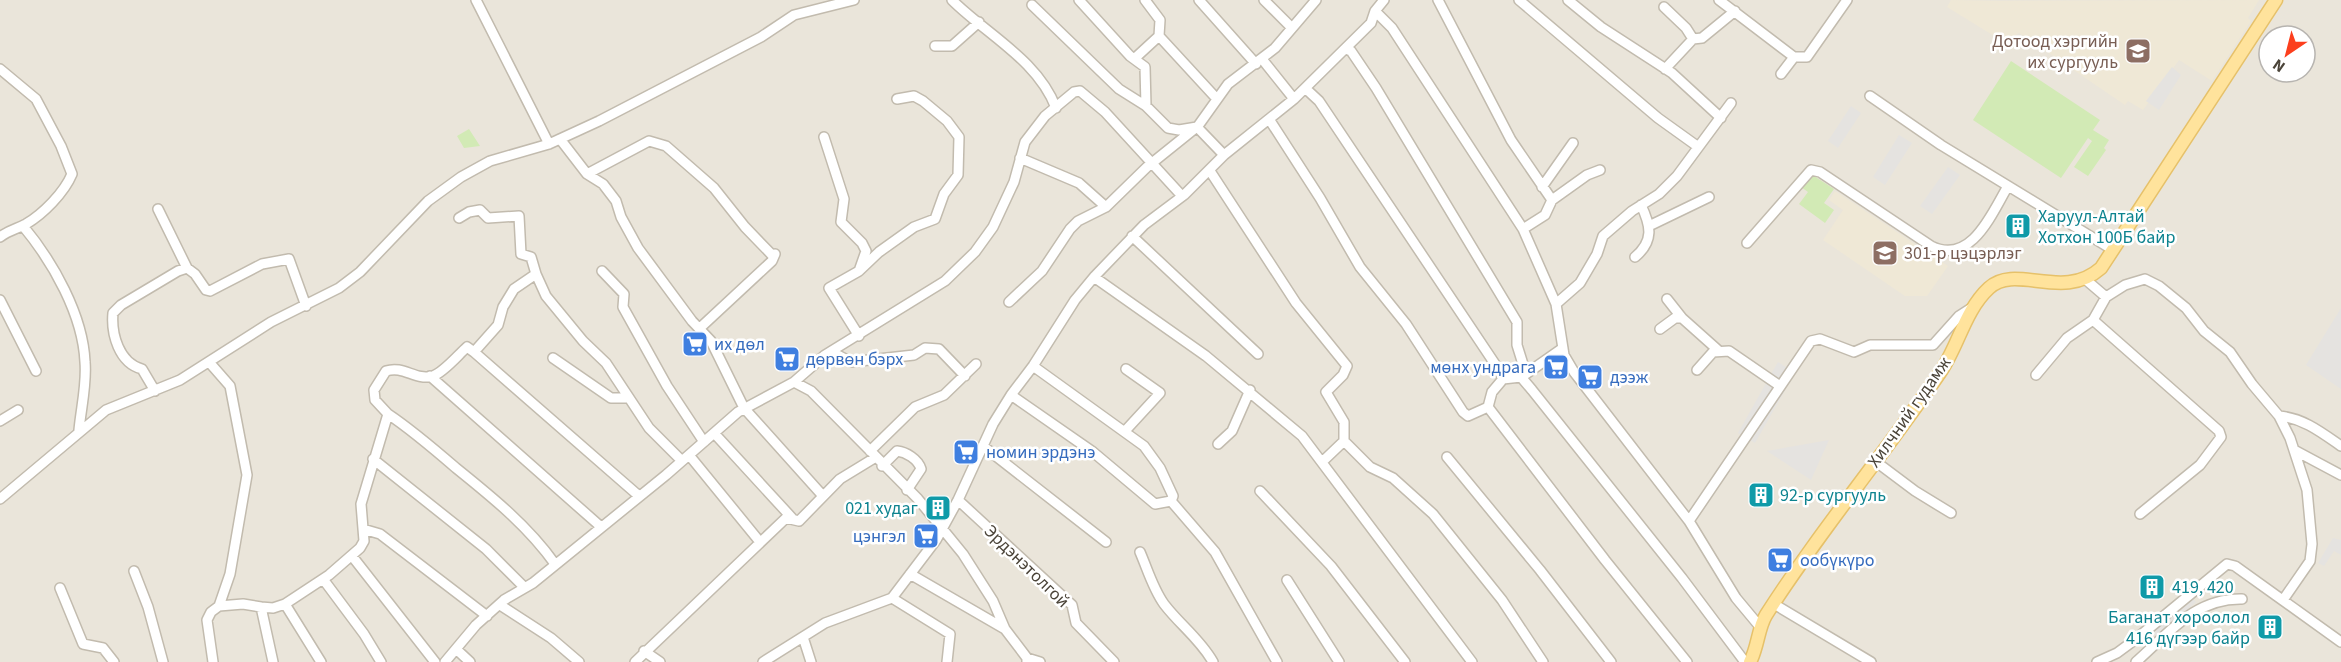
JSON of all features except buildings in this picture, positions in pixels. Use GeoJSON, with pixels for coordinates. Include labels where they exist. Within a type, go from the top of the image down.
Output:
{"type":"FeatureCollection","features":[{"type":"Feature","properties":{"kind":"main road"},"geometry":{"type":"LineString","coordinates":[[2085,279],[2101,268],[2276,0]]}},
{"type":"Feature","properties":{"kind":"main road","name":"Хилчний гудамж"},"geometry":{"type":"LineString","coordinates":[[1750,662],[1759,643],[1764,619],[1940,373],[1976,304],[1990,287],[2004,280],[2064,284],[2085,279]]}},
{"type":"Feature","properties":{"kind":"street"},"geometry":{"type":"LineString","coordinates":[[476,0],[549,144]]}},
{"type":"Feature","properties":{"kind":"street"},"geometry":{"type":"LineString","coordinates":[[0,499],[79,430],[113,406],[155,391],[209,362],[271,322],[306,306],[350,280],[428,201],[446,187],[490,161],[560,139],[760,37],[794,15],[854,0]]}},
{"type":"Feature","properties":{"kind":"street"},"geometry":{"type":"LineString","coordinates":[[952,0],[1023,62],[1041,83],[1056,108]]}},
{"type":"Feature","properties":{"kind":"street"},"geometry":{"type":"LineString","coordinates":[[1079,0],[1147,72],[1146,106]]}},
{"type":"Feature","properties":{"kind":"street"},"geometry":{"type":"LineString","coordinates":[[1134,59],[1159,36],[1160,21],[1145,0]]}},
{"type":"Feature","properties":{"kind":"street"},"geometry":{"type":"LineString","coordinates":[[1199,0],[1294,99]]}},
{"type":"Feature","properties":{"kind":"street"},"geometry":{"type":"LineString","coordinates":[[1264,0],[1291,27]]}},
{"type":"Feature","properties":{"kind":"street"},"geometry":{"type":"LineString","coordinates":[[1009,302],[1041,271],[1078,221],[1106,207],[1147,167],[1197,127],[1228,84],[1275,48],[1316,0]]}},
{"type":"Feature","properties":{"kind":"street"},"geometry":{"type":"LineString","coordinates":[[764,662],[825,623],[892,598],[942,529],[993,424],[1075,300],[1132,236],[1182,196],[1224,155],[1294,99],[1346,49],[1371,23],[1375,10],[1384,0]]}},
{"type":"Feature","properties":{"kind":"street"},"geometry":{"type":"LineString","coordinates":[[1519,0],[1659,118],[1697,146]]}},
{"type":"Feature","properties":{"kind":"street"},"geometry":{"type":"LineString","coordinates":[[1568,0],[1601,27],[1665,69],[1721,118]]}},
{"type":"Feature","properties":{"kind":"street"},"geometry":{"type":"LineString","coordinates":[[1719,0],[1794,57],[1807,57],[1847,0]]}},
{"type":"Feature","properties":{"kind":"street"},"geometry":{"type":"LineString","coordinates":[[1440,1],[1506,130],[1552,200]]}},
{"type":"Feature","properties":{"kind":"street"},"geometry":{"type":"LineString","coordinates":[[1032,5],[1062,31],[1119,89],[1146,106],[1168,128],[1179,130],[1197,127]]}},
{"type":"Feature","properties":{"kind":"street"},"geometry":{"type":"LineString","coordinates":[[1664,7],[1686,28],[1693,39]]}},
{"type":"Feature","properties":{"kind":"street"},"geometry":{"type":"LineString","coordinates":[[1375,10],[1392,28],[1523,229],[1556,304],[1563,348],[1581,383],[1689,521],[1736,598],[1761,628]]}},
{"type":"Feature","properties":{"kind":"street"},"geometry":{"type":"LineString","coordinates":[[1665,69],[1693,39],[1702,38],[1735,11]]}},
{"type":"Feature","properties":{"kind":"street"},"geometry":{"type":"LineString","coordinates":[[935,46],[952,46],[979,22]]}},
{"type":"Feature","properties":{"kind":"street"},"geometry":{"type":"LineString","coordinates":[[1159,36],[1216,99]]}},
{"type":"Feature","properties":{"kind":"street"},"geometry":{"type":"LineString","coordinates":[[1346,49],[1352,53],[1376,88],[1517,322],[1517,345],[1523,376],[1745,662]]}},
{"type":"Feature","properties":{"kind":"street"},"geometry":{"type":"LineString","coordinates":[[1781,74],[1794,57]]}},
{"type":"Feature","properties":{"kind":"street"},"geometry":{"type":"LineString","coordinates":[[0,69],[36,99],[61,146],[72,174],[43,212],[23,226],[13,228],[0,237]]}},
{"type":"Feature","properties":{"kind":"street"},"geometry":{"type":"LineString","coordinates":[[1305,88],[1319,101],[1332,120],[1503,379]]}},
{"type":"Feature","properties":{"kind":"street"},"geometry":{"type":"LineString","coordinates":[[445,662],[487,616],[686,458],[744,408],[794,382],[832,352],[945,281],[975,252],[993,227],[1014,182],[1025,142],[1045,116],[1074,92],[1080,91],[1121,128],[1182,196]]}},
{"type":"Feature","properties":{"kind":"street"},"geometry":{"type":"LineString","coordinates":[[859,336],[829,288],[859,271],[879,252],[914,227],[935,219],[944,194],[958,176],[960,143],[954,129],[923,101],[914,96],[897,99]]}},
{"type":"Feature","properties":{"kind":"street"},"geometry":{"type":"LineString","coordinates":[[1870,96],[2008,186],[2113,250]]}},
{"type":"Feature","properties":{"kind":"street"},"geometry":{"type":"LineString","coordinates":[[1556,304],[1580,284],[1597,254],[1603,236],[1641,205],[1659,194],[1677,176],[1731,103]]}},
{"type":"Feature","properties":{"kind":"street"},"geometry":{"type":"LineString","coordinates":[[1269,118],[1320,198],[1360,267],[1406,324],[1463,412],[1468,416],[1474,416],[1488,407],[1492,392],[1503,379],[1523,376],[1563,348]]}},
{"type":"Feature","properties":{"kind":"street"},"geometry":{"type":"LineString","coordinates":[[1197,127],[1224,155]]}},
{"type":"Feature","properties":{"kind":"street"},"geometry":{"type":"LineString","coordinates":[[824,137],[844,200],[841,222],[862,243],[866,251],[859,271]]}},
{"type":"Feature","properties":{"kind":"street"},"geometry":{"type":"LineString","coordinates":[[560,139],[586,174],[603,184],[611,194],[638,248],[692,321],[701,327],[711,342],[744,408],[823,496]]}},
{"type":"Feature","properties":{"kind":"street"},"geometry":{"type":"LineString","coordinates":[[586,174],[649,141],[666,146],[714,188],[745,227],[775,254],[772,261],[701,327]]}},
{"type":"Feature","properties":{"kind":"street"},"geometry":{"type":"LineString","coordinates":[[1542,187],[1573,143]]}},
{"type":"Feature","properties":{"kind":"street"},"geometry":{"type":"LineString","coordinates":[[1020,158],[1079,183],[1106,207]]}},
{"type":"Feature","properties":{"kind":"street"},"geometry":{"type":"LineString","coordinates":[[1523,229],[1545,215],[1552,200],[1587,175],[1600,170]]}},
{"type":"Feature","properties":{"kind":"street"},"geometry":{"type":"LineString","coordinates":[[1747,243],[1811,170],[1820,172],[1930,246],[1940,250],[1962,248],[1978,236],[2008,186]]}},
{"type":"Feature","properties":{"kind":"street"},"geometry":{"type":"LineString","coordinates":[[1210,171],[1296,303],[1333,345],[1347,366],[1343,375],[1326,392],[1344,422],[1344,441],[1370,467],[1393,478],[1432,514],[1502,600],[1543,662]]}},
{"type":"Feature","properties":{"kind":"street"},"geometry":{"type":"LineString","coordinates":[[1651,225],[1709,197]]}},
{"type":"Feature","properties":{"kind":"street"},"geometry":{"type":"LineString","coordinates":[[1635,257],[1648,243],[1651,225],[1641,205]]}},
{"type":"Feature","properties":{"kind":"street"},"geometry":{"type":"LineString","coordinates":[[158,209],[187,268],[195,274],[206,290],[210,291],[262,264],[290,259],[306,306]]}},
{"type":"Feature","properties":{"kind":"street"},"geometry":{"type":"LineString","coordinates":[[459,218],[469,212],[480,210],[488,218],[519,216],[521,254],[531,257],[546,296],[606,363],[649,429],[686,458],[760,542]]}},
{"type":"Feature","properties":{"kind":"street"},"geometry":{"type":"LineString","coordinates":[[23,226],[65,293],[78,322],[86,374],[79,430]]}},
{"type":"Feature","properties":{"kind":"street"},"geometry":{"type":"LineString","coordinates":[[1132,236],[1258,354]]}},
{"type":"Feature","properties":{"kind":"street"},"geometry":{"type":"LineString","coordinates":[[155,391],[141,369],[133,367],[114,339],[114,313],[121,305],[187,268]]}},
{"type":"Feature","properties":{"kind":"street"},"geometry":{"type":"LineString","coordinates":[[602,270],[624,294],[623,307],[667,386],[704,442]]}},
{"type":"Feature","properties":{"kind":"street"},"geometry":{"type":"LineString","coordinates":[[474,352],[498,325],[503,307],[514,289],[536,274]]}},
{"type":"Feature","properties":{"kind":"street"},"geometry":{"type":"LineString","coordinates":[[1094,278],[1206,356],[1250,390],[1302,436],[1472,662]]}},
{"type":"Feature","properties":{"kind":"street"},"geometry":{"type":"LineString","coordinates":[[2085,279],[2106,297]]}},
{"type":"Feature","properties":{"kind":"street"},"geometry":{"type":"LineString","coordinates":[[2036,375],[2067,338],[2093,320],[2106,297],[2125,285],[2145,279],[2159,286],[2189,310],[2204,331],[2230,351],[2252,384],[2279,416],[2296,451],[2307,490],[2312,544],[2310,561],[2283,600]]}},
{"type":"Feature","properties":{"kind":"street"},"geometry":{"type":"LineString","coordinates":[[1666,299],[1682,318],[1719,351]]}},
{"type":"Feature","properties":{"kind":"street"},"geometry":{"type":"LineString","coordinates":[[0,300],[36,371]]}},
{"type":"Feature","properties":{"kind":"street"},"geometry":{"type":"LineString","coordinates":[[1689,521],[1780,386],[1815,339],[1854,352],[1870,345],[1933,345],[1959,316],[1976,304]]}},
{"type":"Feature","properties":{"kind":"street"},"geometry":{"type":"LineString","coordinates":[[1660,329],[1676,318],[1682,318]]}},
{"type":"Feature","properties":{"kind":"street"},"geometry":{"type":"LineString","coordinates":[[2093,320],[2219,431],[2222,437],[2200,465],[2140,514]]}},
{"type":"Feature","properties":{"kind":"street"},"geometry":{"type":"LineString","coordinates":[[0,327],[10,321]]}},
{"type":"Feature","properties":{"kind":"street"},"geometry":{"type":"LineString","coordinates":[[555,564],[538,540],[497,502],[410,428],[388,414],[375,400],[374,390],[386,371],[397,368],[420,376],[434,375],[467,347],[639,496]]}},
{"type":"Feature","properties":{"kind":"street"},"geometry":{"type":"LineString","coordinates":[[832,352],[851,362],[914,355],[925,348],[939,349],[965,376]]}},
{"type":"Feature","properties":{"kind":"street"},"geometry":{"type":"LineString","coordinates":[[1697,370],[1713,352],[1730,351],[1780,386]]}},
{"type":"Feature","properties":{"kind":"street"},"geometry":{"type":"LineString","coordinates":[[553,358],[611,398],[629,398]]}},
{"type":"Feature","properties":{"kind":"street"},"geometry":{"type":"LineString","coordinates":[[209,362],[230,386],[247,475],[235,555],[219,606]]}},
{"type":"Feature","properties":{"kind":"street"},"geometry":{"type":"LineString","coordinates":[[876,458],[915,407],[944,395],[976,364]]}},
{"type":"Feature","properties":{"kind":"street"},"geometry":{"type":"LineString","coordinates":[[1033,366],[1144,446],[1160,468],[1173,496],[1171,501]]}},
{"type":"Feature","properties":{"kind":"street"},"geometry":{"type":"LineString","coordinates":[[1125,431],[1160,393],[1126,369]]}},
{"type":"Feature","properties":{"kind":"street"},"geometry":{"type":"LineString","coordinates":[[430,376],[600,526]]}},
{"type":"Feature","properties":{"kind":"street"},"geometry":{"type":"LineString","coordinates":[[794,382],[811,391],[908,489],[972,568],[993,601],[1005,629],[1027,660],[1040,662]]}},
{"type":"Feature","properties":{"kind":"street"},"geometry":{"type":"LineString","coordinates":[[1218,444],[1232,431],[1250,390]]}},
{"type":"Feature","properties":{"kind":"street"},"geometry":{"type":"LineString","coordinates":[[1011,395],[1094,452],[1155,504],[1171,501]]}},
{"type":"Feature","properties":{"kind":"street"},"geometry":{"type":"LineString","coordinates":[[1488,407],[1605,560],[1687,662]]}},
{"type":"Feature","properties":{"kind":"street"},"geometry":{"type":"LineString","coordinates":[[0,421],[18,410]]}},
{"type":"Feature","properties":{"kind":"street"},"geometry":{"type":"LineString","coordinates":[[213,662],[207,620],[211,612],[219,606],[243,604],[273,608],[285,604],[323,579],[352,556],[364,541],[361,507],[373,459],[388,414]]}},
{"type":"Feature","properties":{"kind":"street"},"geometry":{"type":"LineString","coordinates":[[2279,416],[2292,417],[2306,423],[2341,446]]}},
{"type":"Feature","properties":{"kind":"street"},"geometry":{"type":"LineString","coordinates":[[714,433],[792,518]]}},
{"type":"Feature","properties":{"kind":"street"},"geometry":{"type":"LineString","coordinates":[[1322,462],[1344,441]]}},
{"type":"Feature","properties":{"kind":"street"},"geometry":{"type":"LineString","coordinates":[[983,446],[1106,542]]}},
{"type":"Feature","properties":{"kind":"street"},"geometry":{"type":"LineString","coordinates":[[635,662],[786,518],[799,521],[840,479],[876,458],[900,451],[919,464],[921,469],[908,489]]}},
{"type":"Feature","properties":{"kind":"street"},"geometry":{"type":"LineString","coordinates":[[2296,451],[2341,475]]}},
{"type":"Feature","properties":{"kind":"street"},"geometry":{"type":"LineString","coordinates":[[1447,457],[1540,570],[1611,662]]}},
{"type":"Feature","properties":{"kind":"street"},"geometry":{"type":"LineString","coordinates":[[373,459],[486,549],[524,587]]}},
{"type":"Feature","properties":{"kind":"street"},"geometry":{"type":"LineString","coordinates":[[1875,461],[1915,491],[1951,513]]}},
{"type":"Feature","properties":{"kind":"street"},"geometry":{"type":"LineString","coordinates":[[1260,491],[1331,566],[1405,662]]}},
{"type":"Feature","properties":{"kind":"street","name":"Эрдэнэтолгой"},"geometry":{"type":"LineString","coordinates":[[958,500],[1072,605],[1076,623],[1114,662]]}},
{"type":"Feature","properties":{"kind":"street"},"geometry":{"type":"LineString","coordinates":[[1171,501],[1215,552],[1277,662]]}},
{"type":"Feature","properties":{"kind":"street"},"geometry":{"type":"LineString","coordinates":[[363,529],[380,534],[487,616]]}},
{"type":"Feature","properties":{"kind":"street"},"geometry":{"type":"LineString","coordinates":[[1140,552],[1159,597],[1185,628],[1196,636],[1213,662]]}},
{"type":"Feature","properties":{"kind":"street"},"geometry":{"type":"LineString","coordinates":[[352,556],[435,662]]}},
{"type":"Feature","properties":{"kind":"street"},"geometry":{"type":"LineString","coordinates":[[2097,662],[2117,653],[2149,629],[2225,565],[2235,566],[2341,642]]}},
{"type":"Feature","properties":{"kind":"street"},"geometry":{"type":"LineString","coordinates":[[134,571],[148,607],[163,662]]}},
{"type":"Feature","properties":{"kind":"street"},"geometry":{"type":"LineString","coordinates":[[910,574],[1005,629]]}},
{"type":"Feature","properties":{"kind":"street"},"geometry":{"type":"LineString","coordinates":[[323,579],[364,634],[381,662]]}},
{"type":"Feature","properties":{"kind":"street"},"geometry":{"type":"LineString","coordinates":[[1287,580],[1339,662]]}},
{"type":"Feature","properties":{"kind":"street"},"geometry":{"type":"LineString","coordinates":[[60,588],[83,644],[104,648],[114,662]]}},
{"type":"Feature","properties":{"kind":"street"},"geometry":{"type":"LineString","coordinates":[[892,598],[950,634],[947,662]]}},
{"type":"Feature","properties":{"kind":"street"},"geometry":{"type":"LineString","coordinates":[[2136,662],[2195,610],[2222,599],[2242,599]]}},
{"type":"Feature","properties":{"kind":"street"},"geometry":{"type":"LineString","coordinates":[[285,604],[321,662]]}},
{"type":"Feature","properties":{"kind":"street"},"geometry":{"type":"LineString","coordinates":[[1774,604],[1871,662]]}},
{"type":"Feature","properties":{"kind":"street"},"geometry":{"type":"LineString","coordinates":[[500,605],[551,638],[579,662]]}},
{"type":"Feature","properties":{"kind":"street"},"geometry":{"type":"LineString","coordinates":[[261,607],[273,662]]}},
{"type":"Feature","properties":{"kind":"street"},"geometry":{"type":"LineString","coordinates":[[2149,629],[2154,647]]}},
{"type":"Feature","properties":{"kind":"street"},"geometry":{"type":"LineString","coordinates":[[803,637],[811,662]]}},
{"type":"Feature","properties":{"kind":"street"},"geometry":{"type":"LineString","coordinates":[[456,649],[470,662]]}},
{"type":"Feature","properties":{"kind":"street"},"geometry":{"type":"LineString","coordinates":[[644,651],[660,662]]}},
{"type":"Feature","properties":{"kind":"shaded area"},"geometry":{"type":"Polygon","coordinates":[[[0,0],[2341,0],[2341,662],[0,662],[0,0]]]}},
{"type":"Feature","properties":{"kind":"shaded area","name":"Дотоод хэргийн их сургууль"},"geometry":{"type":"Polygon","coordinates":[[[1951,0],[2259,0],[2248,18],[2251,21],[2212,81],[2179,60],[2143,110],[2128,101],[2125,105],[2019,33],[2004,42],[1947,7],[1951,0]]]}},
{"type":"Feature","properties":{"kind":"shaded area"},"geometry":{"type":"Polygon","coordinates":[[[2172,67],[2181,75],[2159,110],[2146,101],[2172,67]]]}},
{"type":"Feature","properties":{"kind":"shaded area"},"geometry":{"type":"Polygon","coordinates":[[[1851,106],[1861,113],[1838,148],[1828,141],[1851,106]]]}},
{"type":"Feature","properties":{"kind":"shaded area"},"geometry":{"type":"Polygon","coordinates":[[[1899,135],[1912,143],[1885,185],[1873,177],[1899,135]]]}},
{"type":"Feature","properties":{"kind":"shaded area"},"geometry":{"type":"Polygon","coordinates":[[[1948,167],[1960,175],[1932,214],[1920,206],[1948,167]]]}},
{"type":"Feature","properties":{"kind":"shaded area","name":"301-р цэцэрлэг"},"geometry":{"type":"Polygon","coordinates":[[[1835,191],[1948,266],[1927,296],[1905,296],[1823,240],[1843,210],[1829,200],[1835,191]]]}},
{"type":"Feature","properties":{"kind":"shaded area"},"geometry":{"type":"Polygon","coordinates":[[[2341,308],[2341,389],[2306,365],[2341,308]]]}},
{"type":"Feature","properties":{"kind":"shaded area"},"geometry":{"type":"Polygon","coordinates":[[[1778,362],[1795,373],[1755,443],[1738,433],[1778,362]]]}},
{"type":"Feature","properties":{"kind":"shaded area"},"geometry":{"type":"Polygon","coordinates":[[[1829,440],[1811,480],[1767,451],[1829,440]]]}},
{"type":"Feature","properties":{"kind":"shaded area"},"geometry":{"type":"Polygon","coordinates":[[[2333,538],[2341,540],[2341,555],[2334,551],[2324,566],[2318,563],[2333,538]]]}},
{"type":"Feature","properties":{"kind":"shaded area"},"geometry":{"type":"Polygon","coordinates":[[[2193,599],[2196,602],[2155,638],[2154,631],[2193,599]]]}},
{"type":"Feature","properties":{"kind":"green space"},"geometry":{"type":"Polygon","coordinates":[[[2011,61],[2100,120],[2093,130],[2109,140],[2104,148],[2106,150],[2088,176],[2074,167],[2092,141],[2088,138],[2061,178],[1973,120],[2011,61]]]}},
{"type":"Feature","properties":{"kind":"green space"},"geometry":{"type":"Polygon","coordinates":[[[469,129],[480,146],[464,148],[457,136],[469,129]]]}},
{"type":"Feature","properties":{"kind":"green space"},"geometry":{"type":"Polygon","coordinates":[[[1814,176],[1834,189],[1824,203],[1834,210],[1825,223],[1799,204],[1808,192],[1801,187],[1809,177],[1814,176]]]}},
{"type":"Feature","properties":{"kind":"place","name":"Дотоод хэргийн их сургууль"},"geometry":{"type":"Point","coordinates":[2138,51]}},
{"type":"Feature","properties":{"kind":"place","name":"Харуул-Алтай Хотхон 100Б байр"},"geometry":{"type":"Point","coordinates":[2018,226]}},
{"type":"Feature","properties":{"kind":"place","name":"301-р цэцэрлэг"},"geometry":{"type":"Point","coordinates":[1885,253]}},
{"type":"Feature","properties":{"kind":"place","name":"их дөл"},"geometry":{"type":"Point","coordinates":[695,344]}},
{"type":"Feature","properties":{"kind":"place","name":"дөрвөн бэрх"},"geometry":{"type":"Point","coordinates":[787,359]}},
{"type":"Feature","properties":{"kind":"place","name":"мөнх ундрага"},"geometry":{"type":"Point","coordinates":[1556,367]}},
{"type":"Feature","properties":{"kind":"place","name":"дээж"},"geometry":{"type":"Point","coordinates":[1590,377]}},
{"type":"Feature","properties":{"kind":"place","name":"номин эрдэнэ"},"geometry":{"type":"Point","coordinates":[966,452]}},
{"type":"Feature","properties":{"kind":"place","name":"92-р сургууль"},"geometry":{"type":"Point","coordinates":[1761,495]}},
{"type":"Feature","properties":{"kind":"place","name":"021 худаг"},"geometry":{"type":"Point","coordinates":[938,508]}},
{"type":"Feature","properties":{"kind":"place","name":"цэнгэл"},"geometry":{"type":"Point","coordinates":[926,536]}},
{"type":"Feature","properties":{"kind":"place","name":"ообүкүро"},"geometry":{"type":"Point","coordinates":[1780,560]}},
{"type":"Feature","properties":{"kind":"place","name":"419, 420"},"geometry":{"type":"Point","coordinates":[2152,587]}},
{"type":"Feature","properties":{"kind":"place","name":"Баганат хороолол 416 дүгээр байр"},"geometry":{"type":"Point","coordinates":[2270,627]}}]}
